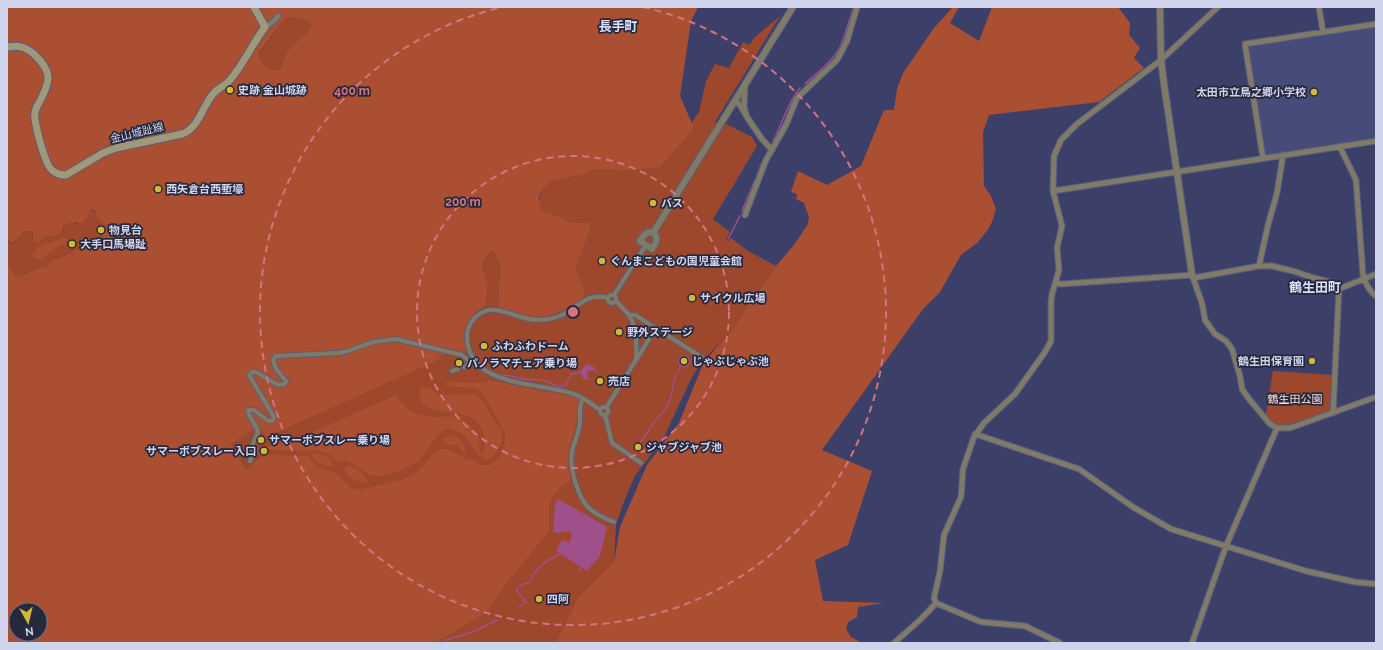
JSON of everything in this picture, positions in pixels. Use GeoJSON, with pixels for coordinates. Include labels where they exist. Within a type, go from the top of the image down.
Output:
{"type":"FeatureCollection","features":[{"type":"Feature","properties":{"kind":"main road"},"geometry":{"type":"LineString","coordinates":[[254,7],[265,27]]}},
{"type":"Feature","properties":{"kind":"main road","name":"金山城趾線"},"geometry":{"type":"LineString","coordinates":[[7,47],[20,46],[28,50],[46,67],[49,74],[48,82],[35,111],[36,125],[43,153],[49,167],[52,170],[66,175],[116,148],[182,134],[190,130],[214,93],[229,82],[248,56],[265,27]]}},
{"type":"Feature","properties":{"kind":"street"},"geometry":{"type":"LineString","coordinates":[[653,233],[793,7]]}},
{"type":"Feature","properties":{"kind":"street"},"geometry":{"type":"LineString","coordinates":[[745,215],[772,150],[779,140],[799,95],[834,63],[844,48],[851,30],[857,7]]}},
{"type":"Feature","properties":{"kind":"street"},"geometry":{"type":"LineString","coordinates":[[1160,7],[1161,60],[1176,172],[1193,277],[1202,303],[1205,320],[1215,334],[1226,341],[1232,349],[1240,376],[1242,389],[1265,419],[1277,428],[1290,428],[1376,398]]}},
{"type":"Feature","properties":{"kind":"street"},"geometry":{"type":"LineString","coordinates":[[1060,643],[1025,626],[981,622],[936,603],[934,598],[940,571],[944,535],[961,497],[963,470],[975,434],[984,423],[1015,394],[1049,345],[1051,338],[1051,303],[1059,270],[1057,248],[1062,226],[1053,191],[1054,156],[1061,140],[1077,124],[1161,60],[1218,7]]}},
{"type":"Feature","properties":{"kind":"street"},"geometry":{"type":"LineString","coordinates":[[1319,7],[1323,32]]}},
{"type":"Feature","properties":{"kind":"street"},"geometry":{"type":"LineString","coordinates":[[265,27],[274,21],[278,16]]}},
{"type":"Feature","properties":{"kind":"street"},"geometry":{"type":"LineString","coordinates":[[1263,158],[1245,44],[1376,24]]}},
{"type":"Feature","properties":{"kind":"street"},"geometry":{"type":"LineString","coordinates":[[745,86],[744,101],[747,116]]}},
{"type":"Feature","properties":{"kind":"street"},"geometry":{"type":"LineString","coordinates":[[735,101],[740,105],[759,135],[772,150]]}},
{"type":"Feature","properties":{"kind":"street"},"geometry":{"type":"LineString","coordinates":[[1053,191],[1376,141]]}},
{"type":"Feature","properties":{"kind":"street"},"geometry":{"type":"LineString","coordinates":[[1340,146],[1355,178],[1364,279],[1376,296]]}},
{"type":"Feature","properties":{"kind":"street"},"geometry":{"type":"LineString","coordinates":[[1259,266],[1277,193],[1283,155]]}},
{"type":"Feature","properties":{"kind":"street"},"geometry":{"type":"LineString","coordinates":[[605,415],[601,415],[600,410],[573,393],[503,378],[483,369],[475,361],[469,347],[467,330],[473,319],[484,311],[494,309],[527,318],[545,319],[562,314],[590,297],[598,296],[608,298],[611,295],[614,296],[644,248]]}},
{"type":"Feature","properties":{"kind":"street"},"geometry":{"type":"LineString","coordinates":[[1056,283],[1062,284],[1193,277],[1259,266],[1272,266],[1334,283],[1339,290],[1333,413]]}},
{"type":"Feature","properties":{"kind":"street"},"geometry":{"type":"LineString","coordinates":[[1339,290],[1376,274]]}},
{"type":"Feature","properties":{"kind":"street"},"geometry":{"type":"LineString","coordinates":[[614,296],[616,301],[629,315],[633,324],[636,337],[636,359]]}},
{"type":"Feature","properties":{"kind":"street"},"geometry":{"type":"LineString","coordinates":[[608,298],[609,302],[611,303],[616,301]]}},
{"type":"Feature","properties":{"kind":"street"},"geometry":{"type":"LineString","coordinates":[[629,315],[635,315],[703,358]]}},
{"type":"Feature","properties":{"kind":"street"},"geometry":{"type":"LineString","coordinates":[[641,463],[612,443],[605,415],[608,412],[606,408],[656,328]]}},
{"type":"Feature","properties":{"kind":"street"},"geometry":{"type":"LineString","coordinates":[[250,461],[252,455],[250,448],[258,432],[248,413],[248,410],[254,410],[268,421],[272,421],[274,418],[273,414],[250,378],[250,375],[252,372],[256,372],[278,385],[285,384],[286,381],[274,366],[273,360],[276,356],[338,353],[373,342],[396,339],[462,355],[471,363]]}},
{"type":"Feature","properties":{"kind":"street"},"geometry":{"type":"LineString","coordinates":[[464,367],[475,361]]}},
{"type":"Feature","properties":{"kind":"street"},"geometry":{"type":"LineString","coordinates":[[452,371],[458,369]]}},
{"type":"Feature","properties":{"kind":"street"},"geometry":{"type":"LineString","coordinates":[[583,398],[580,404],[579,412],[580,426],[571,454],[574,478],[586,506],[594,513],[614,522]]}},
{"type":"Feature","properties":{"kind":"street"},"geometry":{"type":"LineString","coordinates":[[600,410],[603,407],[606,408]]}},
{"type":"Feature","properties":{"kind":"street"},"geometry":{"type":"LineString","coordinates":[[1192,643],[1226,546],[1277,428]]}},
{"type":"Feature","properties":{"kind":"street"},"geometry":{"type":"LineString","coordinates":[[975,434],[1078,469],[1133,507],[1171,529],[1306,571],[1356,582],[1376,584]]}},
{"type":"Feature","properties":{"kind":"street"},"geometry":{"type":"LineString","coordinates":[[894,643],[921,619],[936,603]]}},
{"type":"Feature","properties":{"kind":"shaded area"},"geometry":{"type":"Polygon","coordinates":[[[7,7],[698,7],[691,21],[680,96],[694,128],[660,167],[628,170],[596,169],[583,174],[551,181],[541,192],[539,198],[541,210],[572,223],[590,223],[591,227],[576,269],[584,289],[585,296],[573,305],[553,315],[524,315],[498,308],[500,264],[493,250],[485,258],[482,266],[488,284],[486,306],[479,310],[467,324],[464,336],[467,350],[442,355],[436,361],[266,437],[258,426],[231,444],[246,470],[258,459],[267,455],[308,456],[316,466],[337,474],[351,488],[357,490],[391,483],[405,478],[420,470],[432,455],[442,449],[450,450],[467,459],[477,461],[480,465],[492,464],[496,461],[503,451],[505,433],[482,392],[475,388],[446,386],[445,382],[486,383],[488,380],[575,397],[578,399],[577,419],[569,448],[568,458],[568,468],[571,480],[562,486],[553,496],[549,506],[549,531],[508,581],[484,614],[435,643],[7,643],[7,261],[16,277],[19,277],[48,266],[53,260],[71,253],[88,241],[93,242],[99,239],[107,230],[114,238],[118,240],[92,209],[84,221],[79,223],[72,222],[63,227],[63,231],[53,237],[47,236],[36,242],[33,240],[33,232],[29,231],[22,234],[13,243],[7,240],[7,7]],[[288,17],[285,18],[259,53],[263,63],[268,68],[277,70],[281,68],[287,51],[311,28],[308,20],[288,17]]]}},
{"type":"Feature","properties":{"kind":"shaded area"},"geometry":{"type":"Polygon","coordinates":[[[953,7],[959,7],[950,23],[979,41],[992,7],[1118,7],[1130,23],[1129,35],[1140,48],[1134,58],[1144,68],[1099,102],[989,115],[983,132],[984,186],[991,196],[996,209],[992,222],[977,243],[961,255],[940,292],[923,309],[822,450],[872,471],[848,545],[815,560],[823,601],[884,603],[858,607],[857,617],[848,622],[846,629],[851,637],[862,643],[556,643],[578,598],[614,562],[620,527],[647,465],[679,423],[703,364],[727,336],[776,266],[794,245],[808,224],[809,217],[804,203],[796,199],[797,194],[791,192],[798,171],[827,185],[861,166],[884,110],[894,110],[897,89],[903,73],[934,28],[953,7]]]}},
{"type":"Feature","properties":{"kind":"shaded area","name":"太田市立鳥之郷小学校"},"geometry":{"type":"Polygon","coordinates":[[[1376,20],[1376,141],[1263,158],[1245,44],[1323,32],[1376,20]]]}},
{"type":"Feature","properties":{"kind":"shaded area"},"geometry":{"type":"Polygon","coordinates":[[[63,237],[66,238],[66,244],[54,249],[41,259],[33,257],[32,255],[38,249],[63,237]]]}},
{"type":"Feature","properties":{"kind":"shaded area","name":"じゃぶじゃぶ池"},"geometry":{"type":"Polygon","coordinates":[[[684,355],[688,357],[690,361],[688,365],[684,367],[680,365],[678,361],[680,357],[684,355]]]}},
{"type":"Feature","properties":{"kind":"shaded area"},"geometry":{"type":"Polygon","coordinates":[[[589,364],[594,367],[597,372],[594,370],[587,371],[588,379],[591,380],[586,380],[582,377],[581,372],[584,366],[589,364]]]}},
{"type":"Feature","properties":{"kind":"shaded area"},"geometry":{"type":"Polygon","coordinates":[[[422,387],[434,390],[437,395],[475,394],[481,399],[501,431],[502,439],[500,446],[492,458],[487,460],[484,459],[478,454],[464,435],[459,432],[446,429],[440,433],[414,464],[383,476],[368,474],[349,463],[338,463],[331,455],[322,451],[267,450],[267,446],[290,442],[396,395],[412,412],[429,417],[454,417],[466,422],[477,435],[479,440],[479,452],[482,454],[485,447],[484,438],[478,422],[469,416],[426,407],[421,400],[420,389],[422,387]]]}},
{"type":"Feature","properties":{"kind":"shaded area"},"geometry":{"type":"Polygon","coordinates":[[[451,436],[462,442],[466,453],[456,445],[448,445],[444,443],[443,439],[451,436]]]}},
{"type":"Feature","properties":{"kind":"shaded area"},"geometry":{"type":"Polygon","coordinates":[[[309,453],[327,457],[334,465],[322,465],[309,453]]]}},
{"type":"Feature","properties":{"kind":"shaded area"},"geometry":{"type":"Polygon","coordinates":[[[348,466],[360,471],[367,482],[353,480],[346,472],[345,468],[348,466]]]}},
{"type":"Feature","properties":{"kind":"shaded area"},"geometry":{"type":"Polygon","coordinates":[[[558,499],[607,527],[600,556],[587,571],[556,551],[562,540],[569,543],[572,536],[569,531],[558,533],[553,532],[555,504],[558,499]]]}},
{"type":"Feature","properties":{"kind":"green space"},"geometry":{"type":"Polygon","coordinates":[[[780,16],[715,122],[723,127],[726,124],[752,137],[757,146],[713,219],[730,232],[726,239],[728,241],[731,238],[748,251],[776,266],[727,336],[702,361],[691,379],[664,437],[635,476],[616,525],[614,562],[570,643],[394,643],[555,393],[521,387],[510,433],[510,449],[497,466],[423,474],[356,494],[258,459],[246,470],[231,444],[254,428],[239,403],[472,316],[486,306],[488,284],[482,266],[485,258],[493,250],[500,264],[498,308],[557,314],[585,296],[584,289],[576,269],[591,227],[587,223],[569,223],[541,210],[541,194],[551,181],[567,168],[638,167],[662,165],[699,112],[706,81],[715,64],[729,68],[743,42],[749,45],[754,38],[780,16]]]}},
{"type":"Feature","properties":{"kind":"green space"},"geometry":{"type":"Polygon","coordinates":[[[288,17],[308,20],[311,28],[287,51],[281,68],[274,70],[268,68],[263,63],[259,54],[285,18],[288,17]]]}},
{"type":"Feature","properties":{"kind":"green space"},"geometry":{"type":"Polygon","coordinates":[[[92,209],[105,225],[110,228],[118,241],[108,231],[104,232],[99,239],[93,242],[88,241],[71,253],[54,260],[48,266],[16,277],[7,261],[7,240],[11,243],[15,242],[24,232],[33,232],[32,236],[40,241],[47,236],[51,237],[64,230],[63,227],[72,222],[76,224],[88,215],[92,209]]]}},
{"type":"Feature","properties":{"kind":"green space","name":"鶴生田公園"},"geometry":{"type":"Polygon","coordinates":[[[1273,371],[1335,375],[1333,413],[1281,428],[1265,419],[1273,371]]]}},
{"type":"Feature","properties":{"kind":"waterway"},"geometry":{"type":"LineString","coordinates":[[805,84],[825,66],[838,51],[853,9]]}},
{"type":"Feature","properties":{"kind":"waterway"},"geometry":{"type":"LineString","coordinates":[[773,141],[792,100],[800,88]]}},
{"type":"Feature","properties":{"kind":"waterway"},"geometry":{"type":"LineString","coordinates":[[757,175],[763,160]]}},
{"type":"Feature","properties":{"kind":"waterway"},"geometry":{"type":"LineString","coordinates":[[742,211],[755,180]]}},
{"type":"Feature","properties":{"kind":"waterway"},"geometry":{"type":"LineString","coordinates":[[728,239],[740,216]]}},
{"type":"Feature","properties":{"kind":"waterway"},"geometry":{"type":"LineString","coordinates":[[640,443],[666,408],[671,397],[675,377],[681,366]]}},
{"type":"Feature","properties":{"kind":"waterway"},"geometry":{"type":"LineString","coordinates":[[502,375],[508,375],[521,379],[543,380],[560,387],[566,385],[571,374],[582,372]]}},
{"type":"Feature","properties":{"kind":"waterway"},"geometry":{"type":"LineString","coordinates":[[519,607],[526,602],[516,589],[523,584],[529,583],[541,566],[560,554]]}},
{"type":"Feature","properties":{"kind":"waterway"},"geometry":{"type":"LineString","coordinates":[[579,571],[582,567]]}},
{"type":"Feature","properties":{"kind":"waterway"},"geometry":{"type":"LineString","coordinates":[[446,640],[473,632],[497,620]]}},
{"type":"Feature","properties":{"kind":"place","name":"史跡 金山城跡"},"geometry":{"type":"Point","coordinates":[230,90]}},
{"type":"Feature","properties":{"kind":"place","name":"太田市立鳥之郷小学校"},"geometry":{"type":"Point","coordinates":[1314,92]}},
{"type":"Feature","properties":{"kind":"place","name":"西矢倉台西塹壕"},"geometry":{"type":"Point","coordinates":[158,189]}},
{"type":"Feature","properties":{"kind":"place","name":"バス"},"geometry":{"type":"Point","coordinates":[653,203]}},
{"type":"Feature","properties":{"kind":"place","name":"物見台"},"geometry":{"type":"Point","coordinates":[101,230]}},
{"type":"Feature","properties":{"kind":"place","name":"大手口馬場趾"},"geometry":{"type":"Point","coordinates":[72,244]}},
{"type":"Feature","properties":{"kind":"place","name":"ぐんまこどもの国児童会館"},"geometry":{"type":"Point","coordinates":[602,261]}},
{"type":"Feature","properties":{"kind":"place","name":"サイクル広場"},"geometry":{"type":"Point","coordinates":[692,298]}},
{"type":"Feature","properties":{"kind":"place","name":"野外ステージ"},"geometry":{"type":"Point","coordinates":[619,332]}},
{"type":"Feature","properties":{"kind":"place","name":"ふわふわドーム"},"geometry":{"type":"Point","coordinates":[484,346]}},
{"type":"Feature","properties":{"kind":"place","name":"じゃぶじゃぶ池"},"geometry":{"type":"Point","coordinates":[684,361]}},
{"type":"Feature","properties":{"kind":"place","name":"鶴生田保育園"},"geometry":{"type":"Point","coordinates":[1312,361]}},
{"type":"Feature","properties":{"kind":"place","name":"パノラマチェア乗り場"},"geometry":{"type":"Point","coordinates":[459,363]}},
{"type":"Feature","properties":{"kind":"place","name":"売店"},"geometry":{"type":"Point","coordinates":[600,381]}},
{"type":"Feature","properties":{"kind":"place","name":"サマーボブスレー乗り場"},"geometry":{"type":"Point","coordinates":[261,440]}},
{"type":"Feature","properties":{"kind":"place","name":"ジャブジャブ池"},"geometry":{"type":"Point","coordinates":[638,447]}},
{"type":"Feature","properties":{"kind":"place","name":"サマーボブスレー入口"},"geometry":{"type":"Point","coordinates":[264,451]}},
{"type":"Feature","properties":{"kind":"place","name":"四阿"},"geometry":{"type":"Point","coordinates":[539,599]}},
{"type":"Feature","properties":{"kind":"district","name":"長手町"},"geometry":{"type":"Point","coordinates":[618,26]}},
{"type":"Feature","properties":{"kind":"district","name":"鶴生田町"},"geometry":{"type":"Point","coordinates":[1315,287]}}]}
